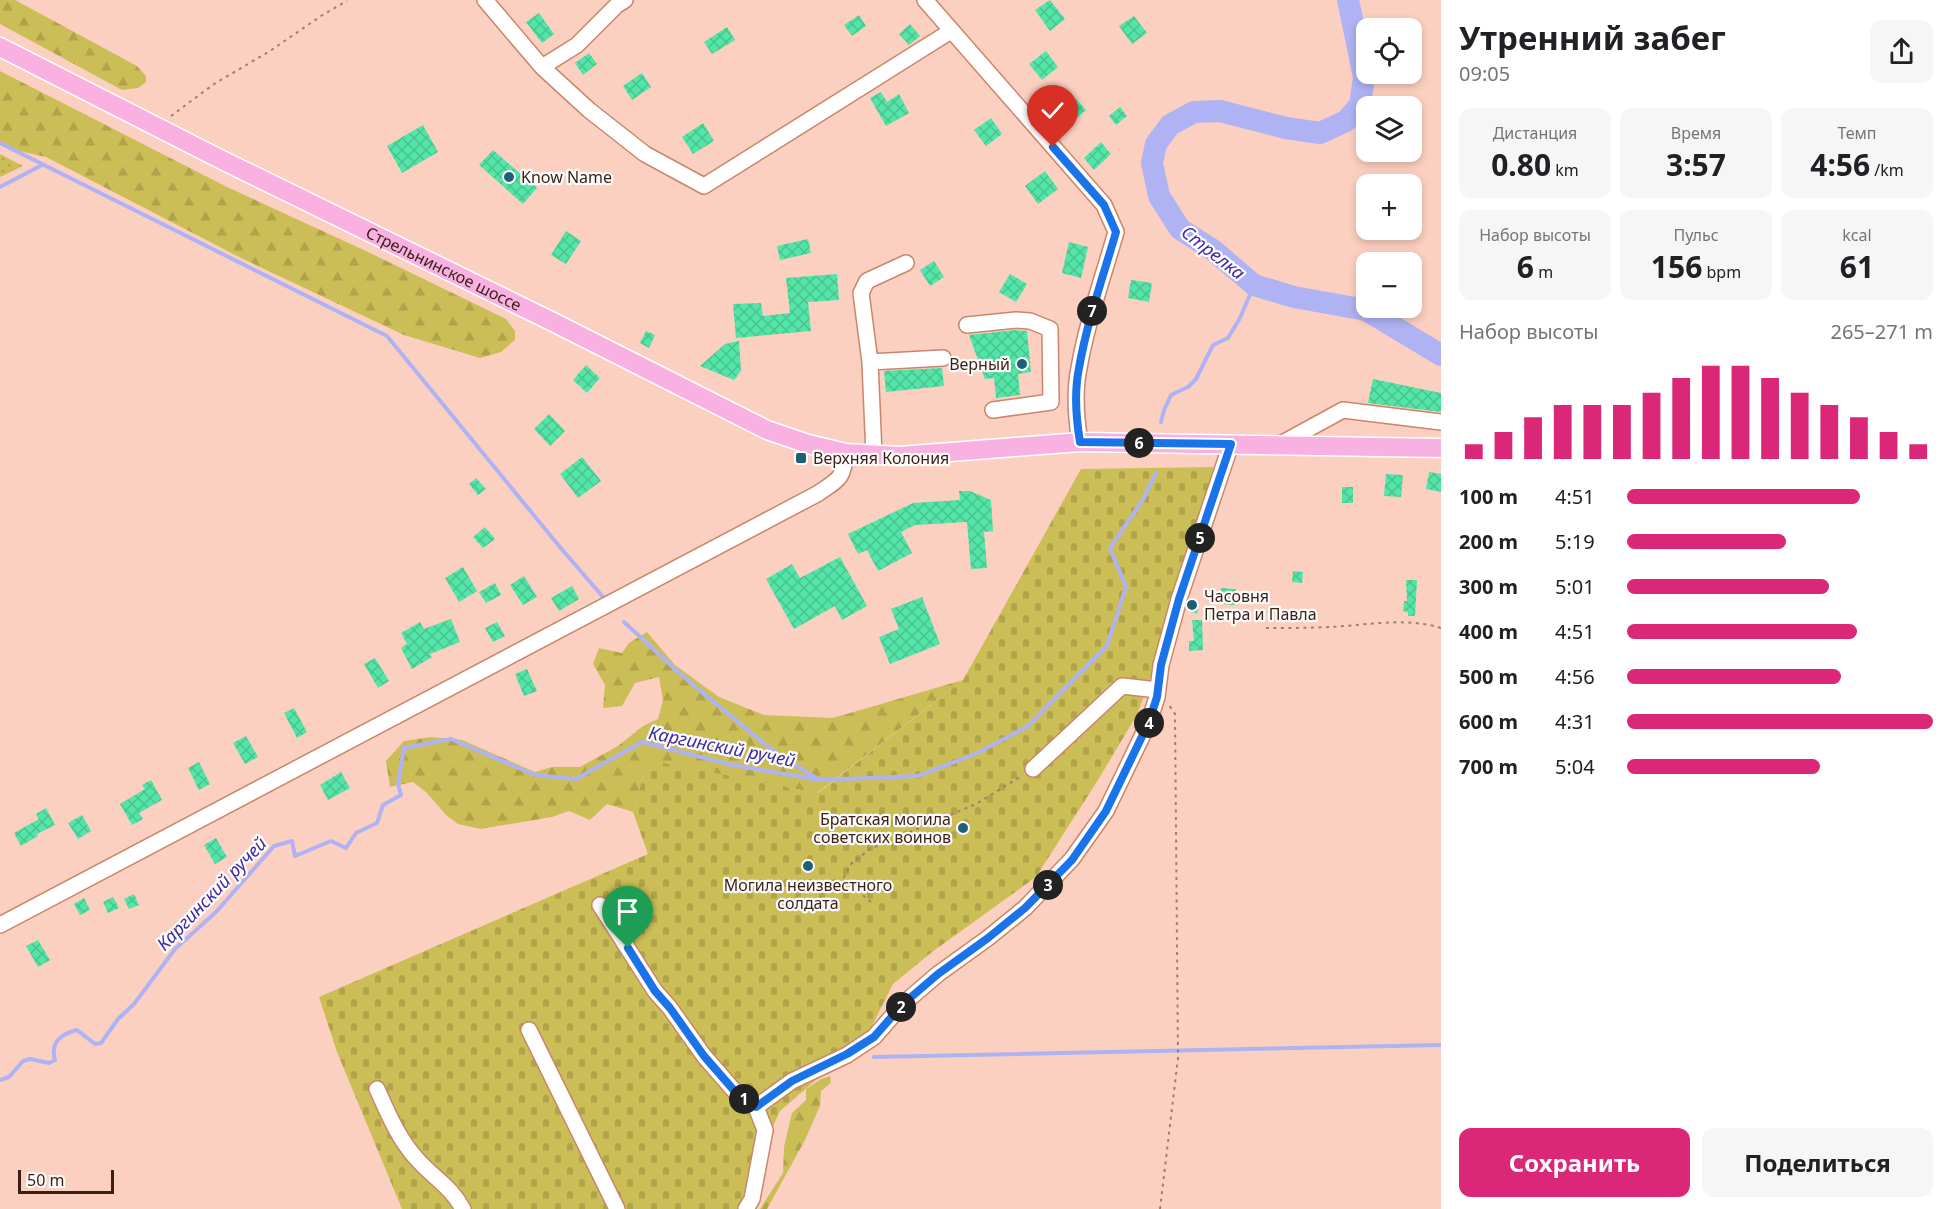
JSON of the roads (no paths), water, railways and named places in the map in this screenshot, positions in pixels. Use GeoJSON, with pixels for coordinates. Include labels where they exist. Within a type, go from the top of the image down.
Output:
{"type":"FeatureCollection","features":[{"type":"Feature","properties":{"kind":"main road","name":"Стрельнинское шоссе"},"geometry":{"type":"LineString","coordinates":[[0,47],[158,128],[767,430],[808,444],[846,453],[900,456],[1080,442],[1441,448]]}},
{"type":"Feature","properties":{"kind":"street"},"geometry":{"type":"LineString","coordinates":[[484,0],[543,67],[589,110],[645,154],[704,186],[951,31]]}},
{"type":"Feature","properties":{"kind":"street"},"geometry":{"type":"LineString","coordinates":[[543,67],[577,45],[616,5],[625,0]]}},
{"type":"Feature","properties":{"kind":"street"},"geometry":{"type":"LineString","coordinates":[[925,0],[1104,205],[1116,232],[1089,320],[1078,376],[1077,419],[1080,442]]}},
{"type":"Feature","properties":{"kind":"street"},"geometry":{"type":"LineString","coordinates":[[874,455],[870,362],[861,293],[867,281],[906,263]]}},
{"type":"Feature","properties":{"kind":"street"},"geometry":{"type":"LineString","coordinates":[[968,325],[1016,320],[1030,321],[1050,329],[1051,402],[993,410]]}},
{"type":"Feature","properties":{"kind":"street"},"geometry":{"type":"LineString","coordinates":[[870,362],[943,358]]}},
{"type":"Feature","properties":{"kind":"street"},"geometry":{"type":"LineString","coordinates":[[1050,371],[1078,376]]}},
{"type":"Feature","properties":{"kind":"street"},"geometry":{"type":"LineString","coordinates":[[1277,446],[1343,410],[1441,422]]}},
{"type":"Feature","properties":{"kind":"street"},"geometry":{"type":"LineString","coordinates":[[756,1107],[792,1081],[847,1054],[874,1037],[903,1004],[938,974],[1025,908],[1072,860],[1106,811],[1149,722],[1158,690],[1161,665],[1179,599],[1231,444]]}},
{"type":"Feature","properties":{"kind":"street"},"geometry":{"type":"LineString","coordinates":[[0,925],[817,494],[840,478],[844,470],[846,453]]}},
{"type":"Feature","properties":{"kind":"street"},"geometry":{"type":"LineString","coordinates":[[1033,769],[1122,686],[1158,690]]}},
{"type":"Feature","properties":{"kind":"street"},"geometry":{"type":"LineString","coordinates":[[600,905],[655,991],[704,1056],[738,1095],[756,1107],[765,1130],[752,1199],[746,1209]]}},
{"type":"Feature","properties":{"kind":"street"},"geometry":{"type":"LineString","coordinates":[[529,1030],[617,1209]]}},
{"type":"Feature","properties":{"kind":"street"},"geometry":{"type":"LineString","coordinates":[[376,1089],[400,1136],[416,1159],[441,1181],[456,1197],[463,1209]]}},
{"type":"Feature","properties":{"kind":"waterway","name":"Стрелка"},"geometry":{"type":"LineString","coordinates":[[1348,0],[1364,77],[1360,105],[1346,121],[1320,133],[1286,128],[1220,111],[1194,112],[1170,125],[1156,144],[1152,163],[1159,196],[1180,229],[1213,250],[1254,285],[1294,297],[1366,310],[1441,355]]}},
{"type":"Feature","properties":{"kind":"waterway"},"geometry":{"type":"LineString","coordinates":[[0,143],[387,336],[603,597]]}},
{"type":"Feature","properties":{"kind":"waterway"},"geometry":{"type":"LineString","coordinates":[[0,187],[42,165]]}},
{"type":"Feature","properties":{"kind":"waterway","name":"Каргинский ручей"},"geometry":{"type":"LineString","coordinates":[[1161,422],[1171,395],[1188,387],[1196,379],[1213,345],[1228,338],[1240,318],[1254,285]]}},
{"type":"Feature","properties":{"kind":"waterway","name":"Каргинский ручей"},"geometry":{"type":"LineString","coordinates":[[0,1080],[9,1077],[23,1061],[30,1059],[49,1063],[55,1060],[54,1048],[58,1040],[71,1032],[77,1030],[95,1044],[101,1043],[118,1019],[134,1004],[175,949],[216,912],[274,846],[292,841],[295,856],[331,841],[346,848],[356,833],[377,823],[383,805],[401,795],[398,784],[404,748],[451,739],[535,775],[576,779],[642,742],[732,765],[820,780],[918,776],[975,754],[1027,727],[1107,646],[1126,587],[1110,548],[1144,498],[1156,473]]}},
{"type":"Feature","properties":{"kind":"waterway"},"geometry":{"type":"LineString","coordinates":[[624,622],[686,679],[772,750],[816,778]]}},
{"type":"Feature","properties":{"kind":"waterway"},"geometry":{"type":"LineString","coordinates":[[874,1057],[1441,1045]]}},
{"type":"Feature","properties":{"kind":"place","name":"Know Name"},"geometry":{"type":"Point","coordinates":[509,177]}},
{"type":"Feature","properties":{"kind":"place","name":"Верный"},"geometry":{"type":"Point","coordinates":[1022,364]}},
{"type":"Feature","properties":{"kind":"place","name":"Верхняя Колония"},"geometry":{"type":"Point","coordinates":[801,458]}},
{"type":"Feature","properties":{"kind":"place","name":"Часовня Петра и Павла"},"geometry":{"type":"Point","coordinates":[1192,605]}},
{"type":"Feature","properties":{"kind":"place","name":"Братская могила советских воинов"},"geometry":{"type":"Point","coordinates":[963,828]}},
{"type":"Feature","properties":{"kind":"place","name":"Могила неизвестного солдата"},"geometry":{"type":"Point","coordinates":[808,866]}}]}
